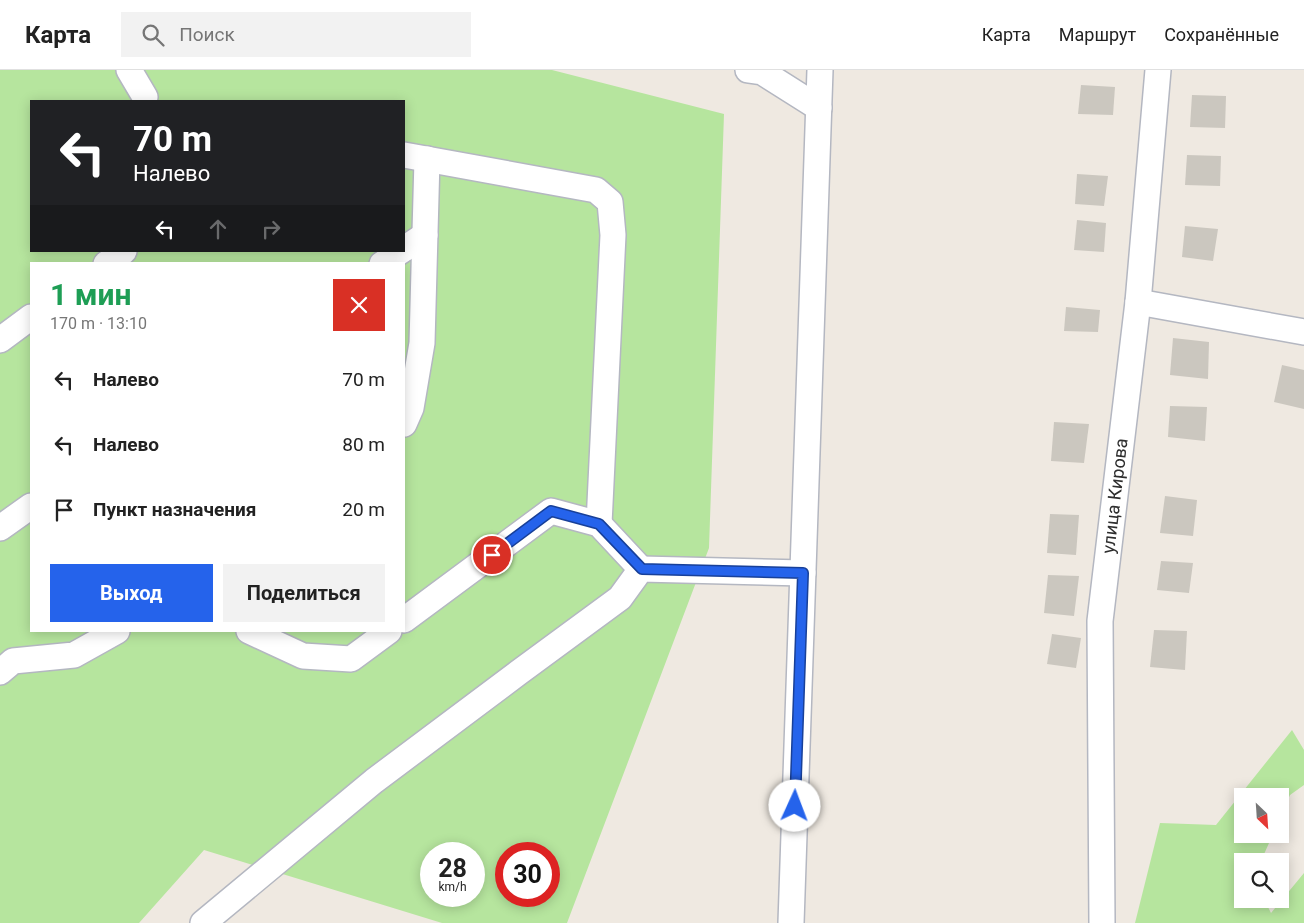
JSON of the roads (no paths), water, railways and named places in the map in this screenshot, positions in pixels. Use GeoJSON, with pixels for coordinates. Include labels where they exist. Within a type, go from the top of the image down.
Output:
{"type":"FeatureCollection","features":[{"type":"Feature","properties":{"kind":"street"},"geometry":{"type":"LineString","coordinates":[[128,70],[145,97]]}},
{"type":"Feature","properties":{"kind":"street"},"geometry":{"type":"LineString","coordinates":[[748,70],[762,72],[819,108]]}},
{"type":"Feature","properties":{"kind":"street"},"geometry":{"type":"LineString","coordinates":[[791,923],[820,70]]}},
{"type":"Feature","properties":{"kind":"street","name":"улица Кирова"},"geometry":{"type":"LineString","coordinates":[[1102,923],[1100,621],[1138,302],[1158,70]]}},
{"type":"Feature","properties":{"kind":"street"},"geometry":{"type":"LineString","coordinates":[[405,422],[411,408],[422,343],[425,235],[415,157],[596,190],[610,202],[613,235],[599,524]]}},
{"type":"Feature","properties":{"kind":"street"},"geometry":{"type":"LineString","coordinates":[[405,248],[425,235]]}},
{"type":"Feature","properties":{"kind":"street"},"geometry":{"type":"LineString","coordinates":[[109,262],[123,252]]}},
{"type":"Feature","properties":{"kind":"street"},"geometry":{"type":"LineString","coordinates":[[385,262],[400,252]]}},
{"type":"Feature","properties":{"kind":"street"},"geometry":{"type":"LineString","coordinates":[[1138,302],[1304,332]]}},
{"type":"Feature","properties":{"kind":"street"},"geometry":{"type":"LineString","coordinates":[[0,340],[30,318]]}},
{"type":"Feature","properties":{"kind":"street"},"geometry":{"type":"LineString","coordinates":[[0,528],[30,507]]}},
{"type":"Feature","properties":{"kind":"street"},"geometry":{"type":"LineString","coordinates":[[405,619],[551,511],[599,524],[642,569],[803,573]]}},
{"type":"Feature","properties":{"kind":"street"},"geometry":{"type":"LineString","coordinates":[[203,923],[374,781],[620,598],[642,569]]}},
{"type":"Feature","properties":{"kind":"street"},"geometry":{"type":"LineString","coordinates":[[0,672],[13,661],[74,655],[115,632]]}},
{"type":"Feature","properties":{"kind":"street"},"geometry":{"type":"LineString","coordinates":[[251,632],[303,656],[351,659],[388,632]]}}]}
